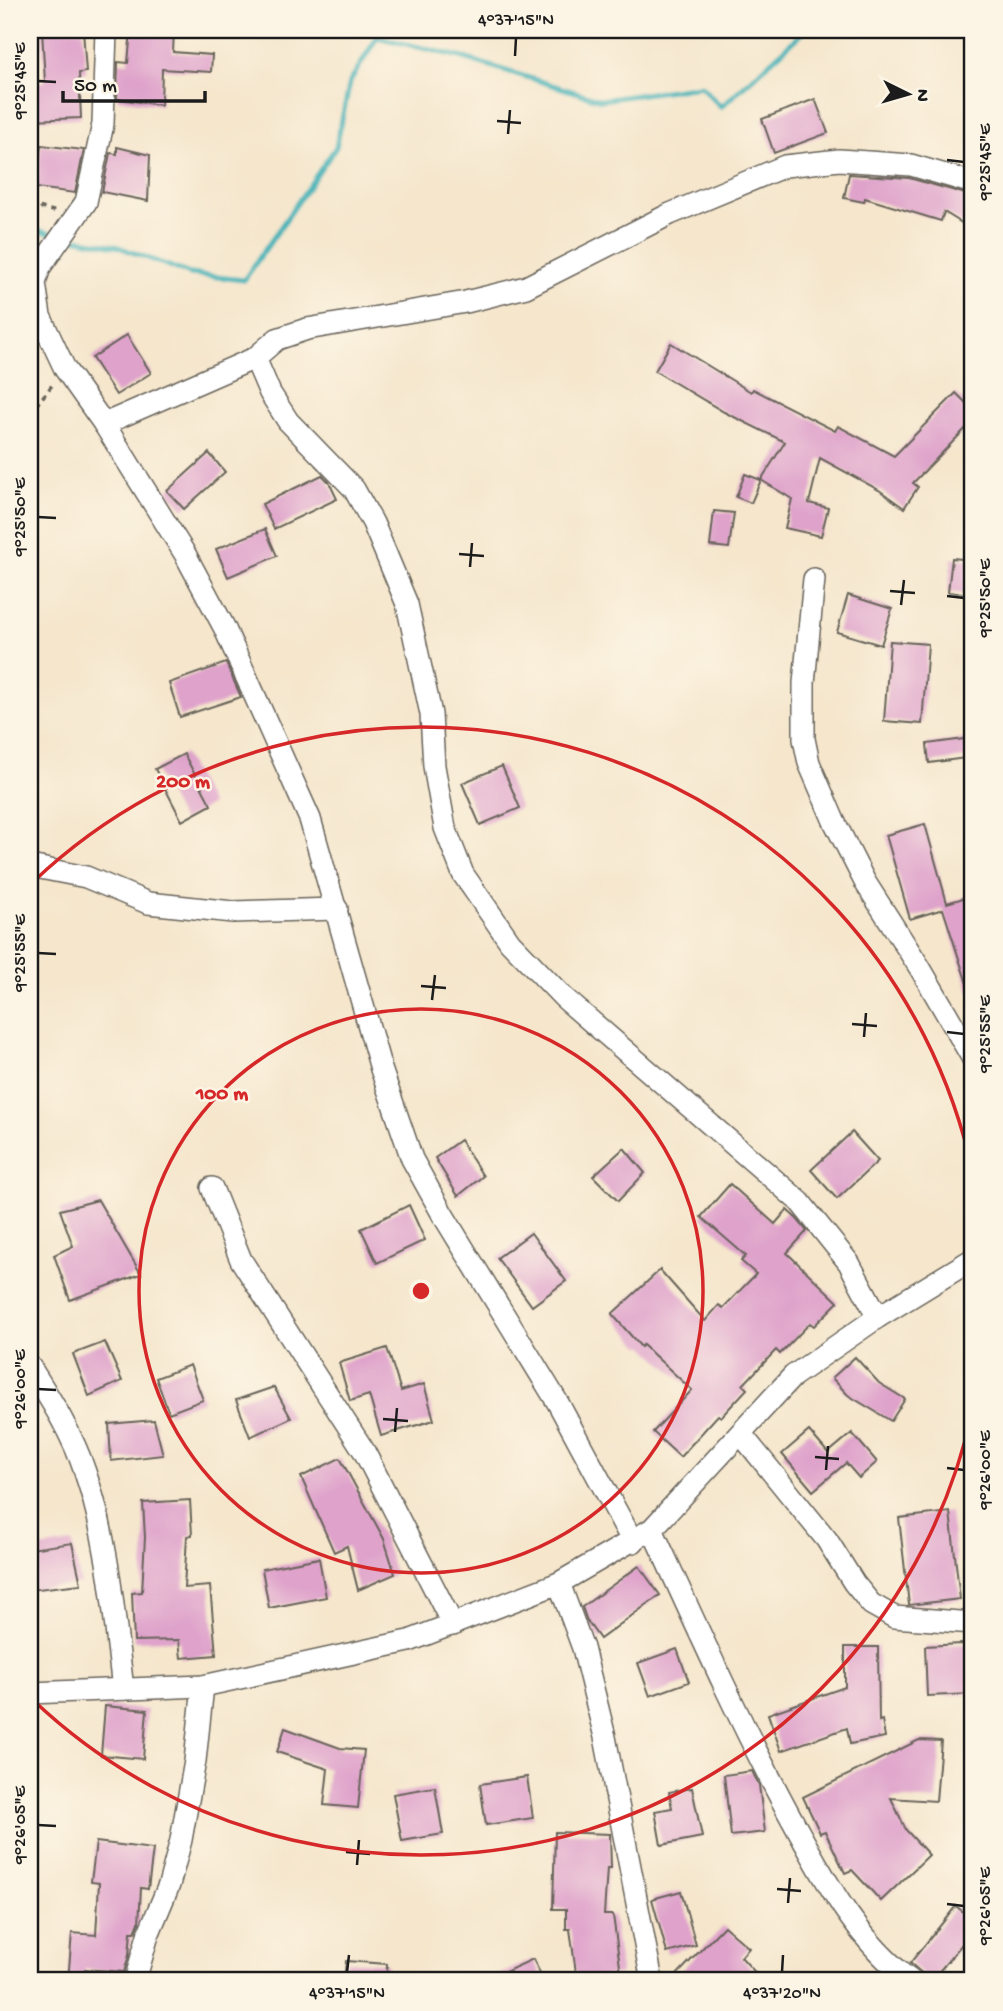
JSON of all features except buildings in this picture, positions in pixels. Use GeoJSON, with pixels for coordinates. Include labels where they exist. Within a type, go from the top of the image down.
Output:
{"type":"FeatureCollection","features":[{"type":"Feature","properties":{"kind":"street"},"geometry":{"type":"LineString","coordinates":[[106,30],[103,124],[90,191],[86,202],[40,267],[36,283],[40,316],[65,369],[104,425],[185,554],[224,627],[310,820],[381,1069],[412,1159],[443,1215],[558,1403],[633,1542]]}},
{"type":"Feature","properties":{"kind":"street"},"geometry":{"type":"LineString","coordinates":[[104,425],[255,358],[277,340],[307,329],[466,302],[526,287],[670,214],[785,166],[839,160],[911,166],[973,183]]}},
{"type":"Feature","properties":{"kind":"street"},"geometry":{"type":"LineString","coordinates":[[255,358],[270,393],[288,421],[354,489],[373,523],[407,604],[431,714],[434,766],[445,828],[463,874],[510,942],[563,997],[800,1202],[849,1263],[878,1317]]}},
{"type":"Feature","properties":{"kind":"street"},"geometry":{"type":"LineString","coordinates":[[814,579],[804,684],[804,739],[809,763],[864,882],[920,968],[973,1059]]}},
{"type":"Feature","properties":{"kind":"street"},"geometry":{"type":"LineString","coordinates":[[30,866],[86,877],[148,903],[233,912],[337,909]]}},
{"type":"Feature","properties":{"kind":"street"},"geometry":{"type":"LineString","coordinates":[[212,1188],[241,1260],[364,1451],[453,1625]]}},
{"type":"Feature","properties":{"kind":"street"},"geometry":{"type":"LineString","coordinates":[[30,1693],[203,1686],[409,1641],[559,1583],[652,1529],[793,1376],[878,1317],[973,1259]]}},
{"type":"Feature","properties":{"kind":"street"},"geometry":{"type":"LineString","coordinates":[[30,1367],[53,1404],[85,1471],[106,1551],[123,1689]]}},
{"type":"Feature","properties":{"kind":"street"},"geometry":{"type":"LineString","coordinates":[[741,1434],[827,1540],[854,1583],[872,1604],[894,1617],[973,1623]]}},
{"type":"Feature","properties":{"kind":"street"},"geometry":{"type":"LineString","coordinates":[[652,1529],[723,1685],[818,1867],[850,1921],[886,1963],[911,1981]]}},
{"type":"Feature","properties":{"kind":"street"},"geometry":{"type":"LineString","coordinates":[[559,1583],[583,1648],[605,1737],[652,1981]]}},
{"type":"Feature","properties":{"kind":"street"},"geometry":{"type":"LineString","coordinates":[[135,1981],[148,1935],[169,1885],[181,1840],[195,1761],[203,1686]]}},
{"type":"Feature","properties":{"kind":"path"},"geometry":{"type":"LineString","coordinates":[[30,413],[65,369]]}},
{"type":"Feature","properties":{"kind":"waterway"},"geometry":{"type":"LineString","coordinates":[[67,237],[116,246],[190,274],[244,280],[336,147],[350,82],[377,37],[464,58],[601,100],[701,86],[721,107],[805,30]]}},
{"type":"Feature","properties":{"kind":"waterway"},"geometry":{"type":"LineString","coordinates":[[30,229],[58,235]]}}]}
